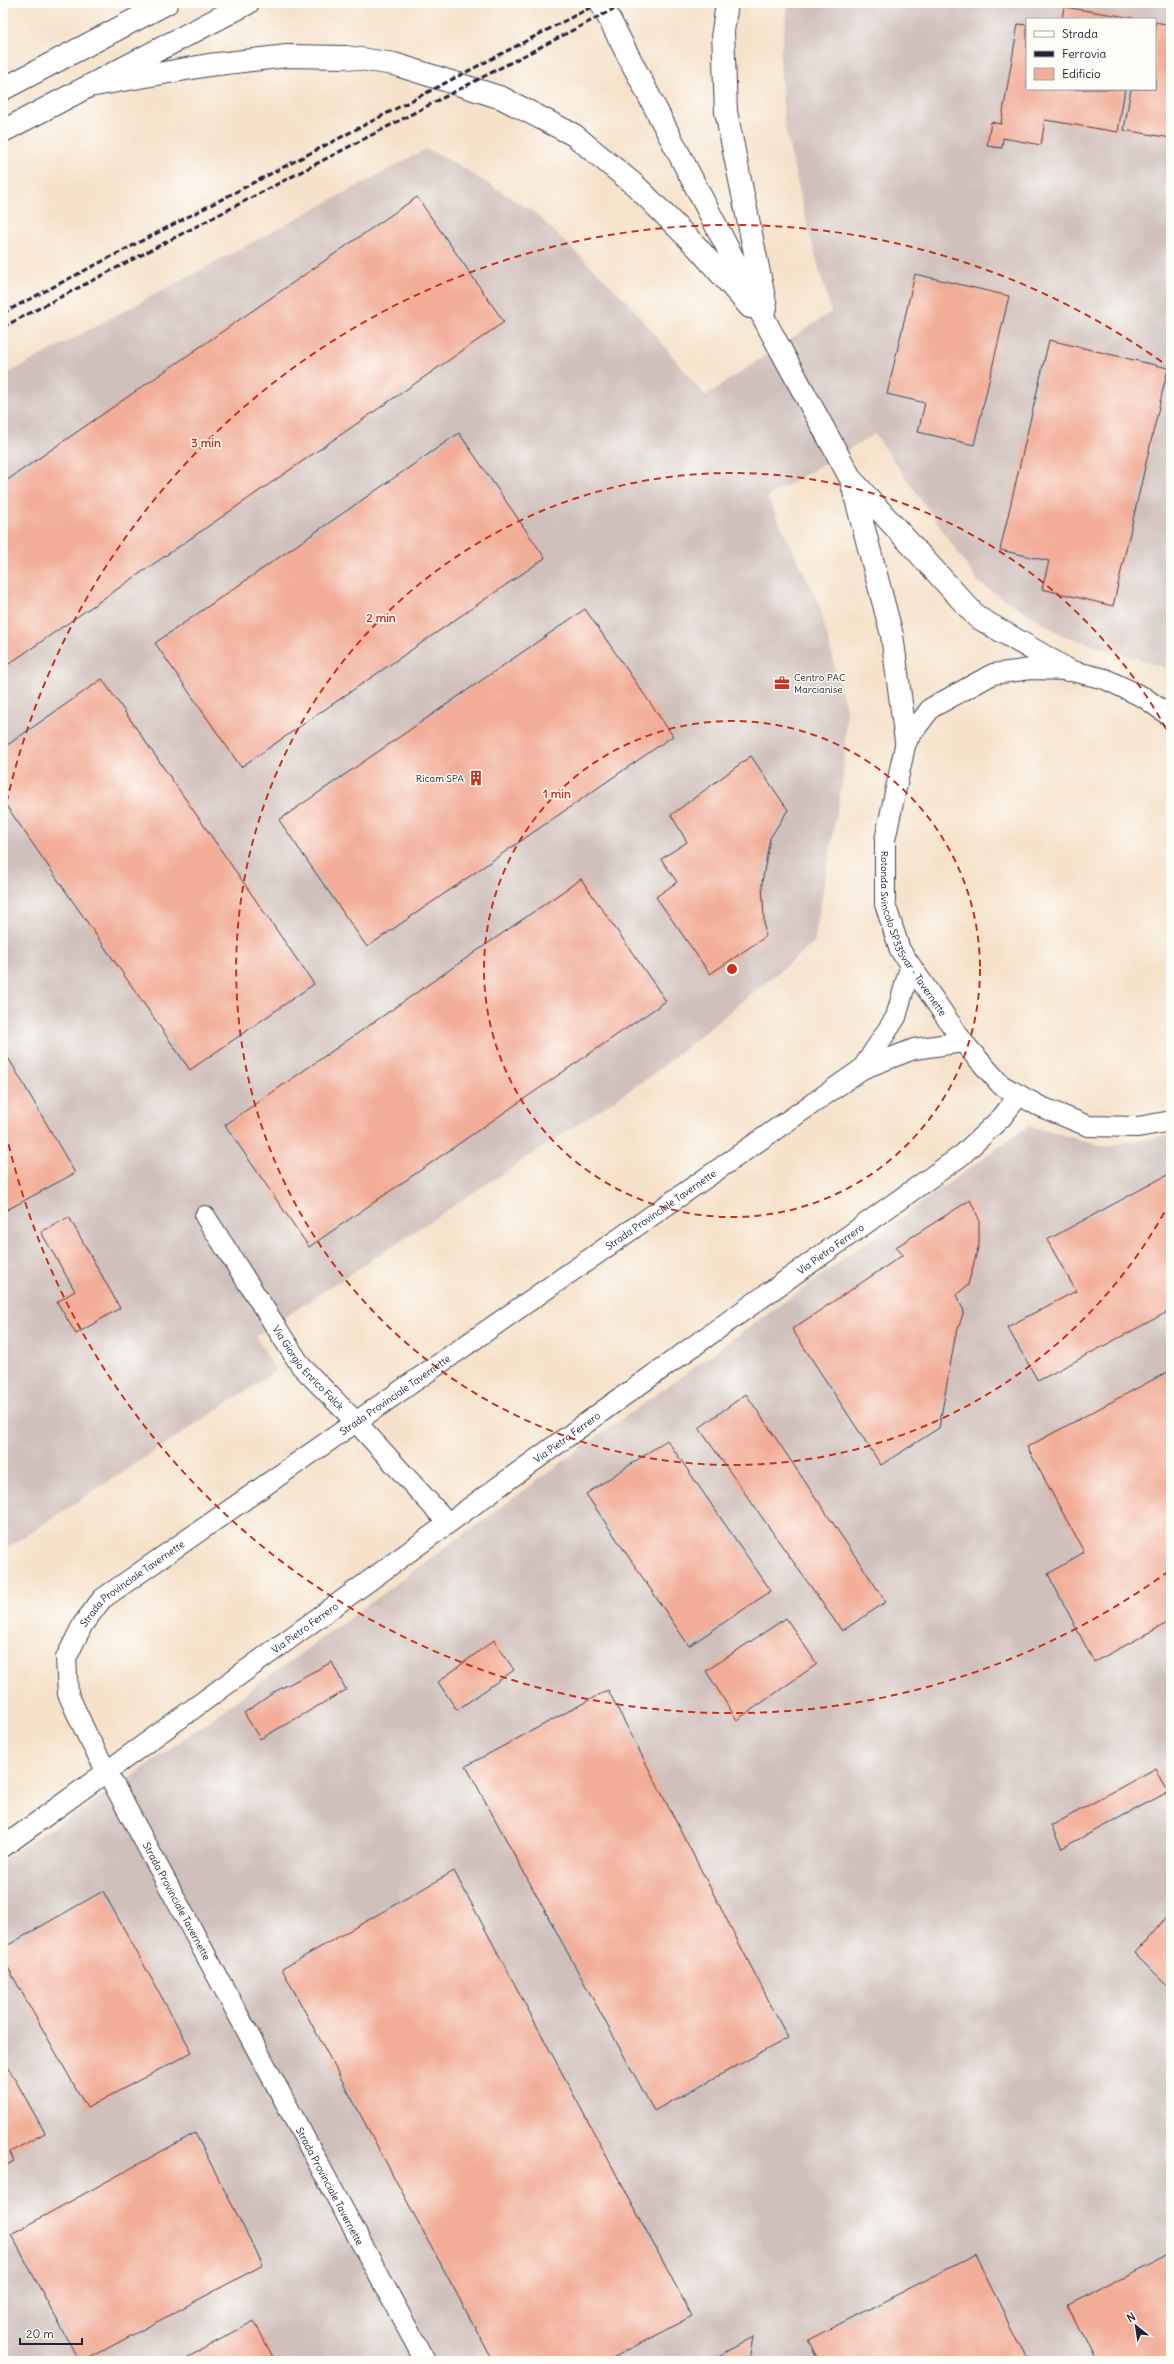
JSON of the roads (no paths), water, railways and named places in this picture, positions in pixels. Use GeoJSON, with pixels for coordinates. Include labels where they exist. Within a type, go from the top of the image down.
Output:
{"type":"FeatureCollection","features":[{"type":"Feature","properties":{"kind":"highway"},"geometry":{"type":"LineString","coordinates":[[3,89],[167,3]]}},
{"type":"Feature","properties":{"kind":"highway"},"geometry":{"type":"LineString","coordinates":[[3,131],[248,3]]}},
{"type":"Feature","properties":{"kind":"highway"},"geometry":{"type":"LineString","coordinates":[[602,3],[771,332],[851,479],[977,617],[1068,670]]}},
{"type":"Feature","properties":{"kind":"highway"},"geometry":{"type":"LineString","coordinates":[[727,3],[724,31],[726,112],[771,332]]}},
{"type":"Feature","properties":{"kind":"highway"},"geometry":{"type":"LineString","coordinates":[[89,86],[209,65],[287,56],[346,57],[394,64],[502,98],[574,135],[636,186],[697,247],[771,332]]}},
{"type":"Feature","properties":{"kind":"highway"},"geometry":{"type":"LineString","coordinates":[[851,479],[892,636],[906,742]]}},
{"type":"Feature","properties":{"kind":"street","name":"Rotonda Svincolo SP335var - Tavernette"},"geometry":{"type":"LineString","coordinates":[[1171,717],[1146,698],[1105,679],[1068,670],[1031,668],[993,674],[931,708],[906,742],[885,840],[885,904],[900,950],[910,967],[962,1042],[1001,1085],[1039,1106],[1088,1126],[1138,1127],[1171,1121]]}},
{"type":"Feature","properties":{"kind":"street"},"geometry":{"type":"LineString","coordinates":[[1146,698],[1171,702]]}},
{"type":"Feature","properties":{"kind":"street","name":"Strada Provinciale Tavernette"},"geometry":{"type":"LineString","coordinates":[[862,1069],[896,1017],[910,967]]}},
{"type":"Feature","properties":{"kind":"street","name":"Strada Provinciale Tavernette"},"geometry":{"type":"LineString","coordinates":[[425,2361],[106,1772],[68,1694],[66,1658],[83,1624],[102,1599],[862,1069],[914,1049],[962,1042]]}},
{"type":"Feature","properties":{"kind":"street","name":"Via Pietro Ferrero"},"geometry":{"type":"LineString","coordinates":[[3,1847],[448,1523],[962,1155],[1002,1117],[1019,1095]]}},
{"type":"Feature","properties":{"kind":"street","name":"Via Giorgio Enrico Falck"},"geometry":{"type":"LineString","coordinates":[[205,1216],[301,1366],[356,1422],[448,1523]]}},
{"type":"Feature","properties":{"kind":"railway"},"geometry":{"type":"LineString","coordinates":[[3,313],[599,3]]}},
{"type":"Feature","properties":{"kind":"railway"},"geometry":{"type":"LineString","coordinates":[[3,327],[625,3]]}},
{"type":"Feature","properties":{"kind":"place","name":"Centro PAC Marcianise"},"geometry":{"type":"Point","coordinates":[782,683]}},
{"type":"Feature","properties":{"kind":"place","name":"Ricam SPA"},"geometry":{"type":"Point","coordinates":[476,778]}}]}
